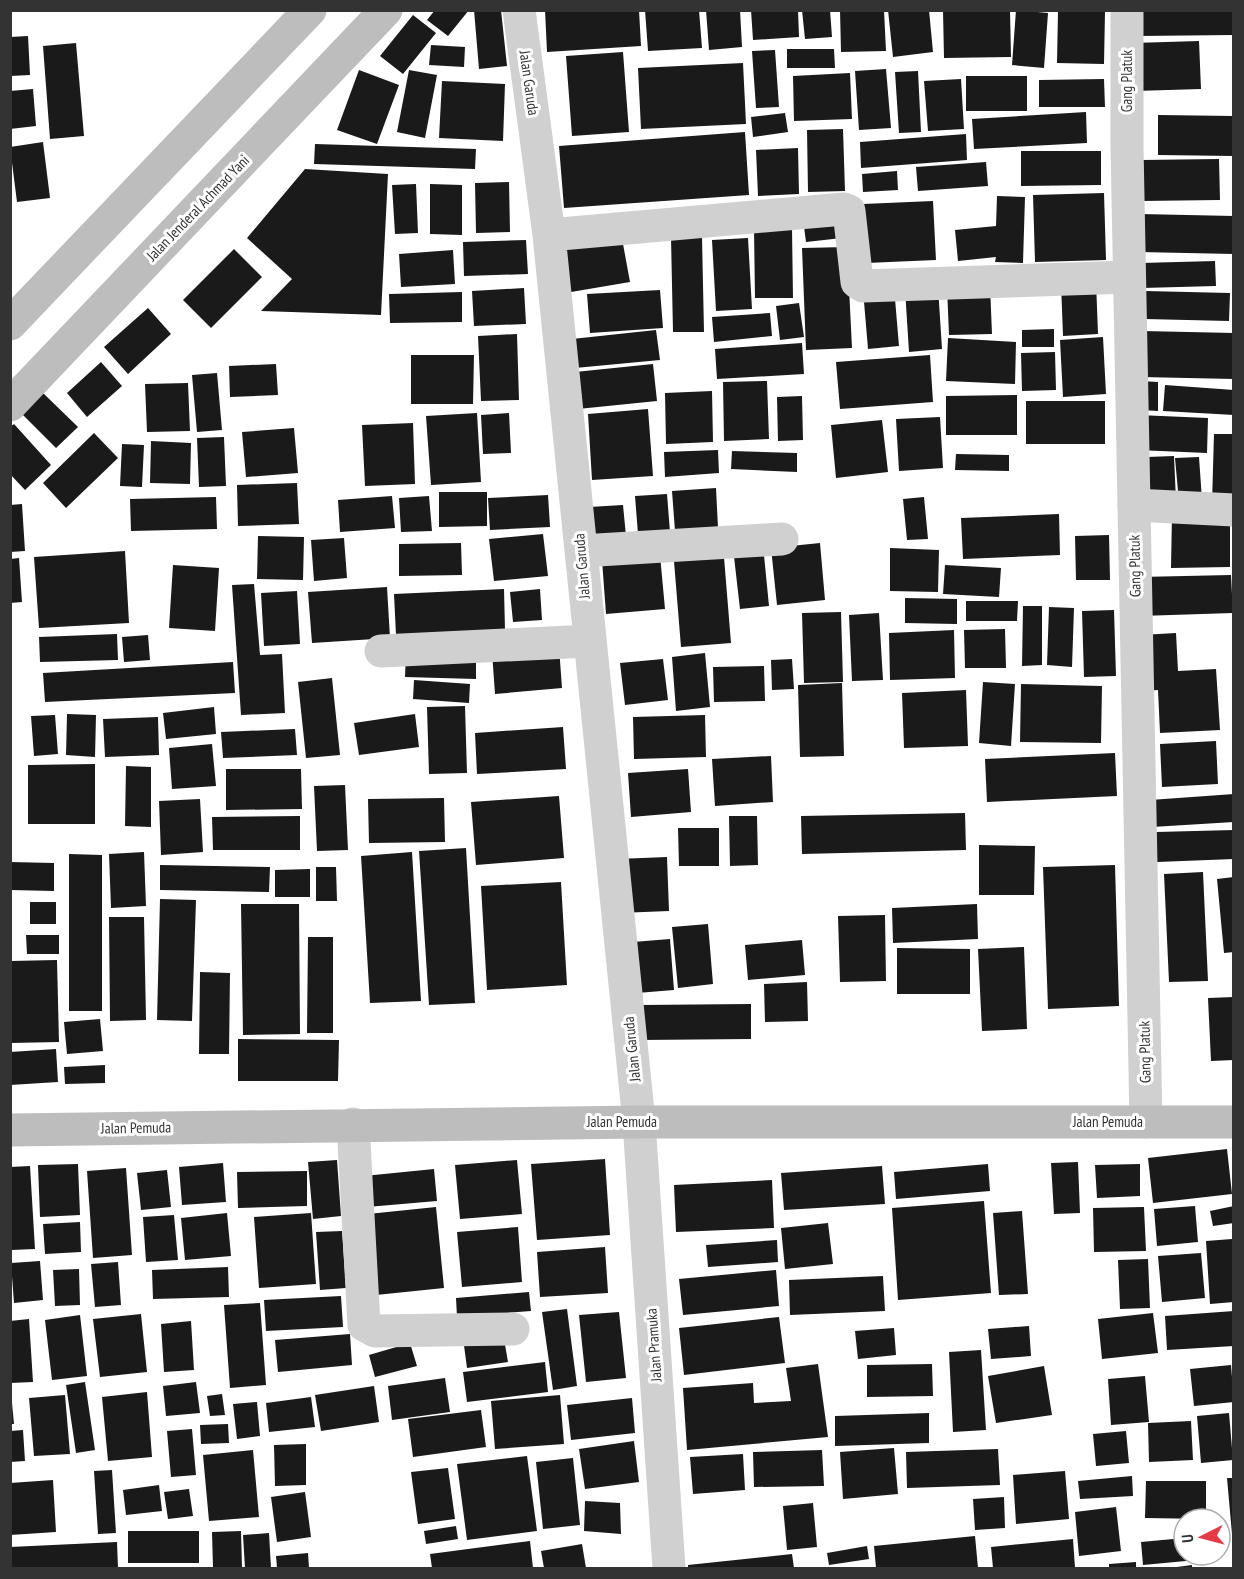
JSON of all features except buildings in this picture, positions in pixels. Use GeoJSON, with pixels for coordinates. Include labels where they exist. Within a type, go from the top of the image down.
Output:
{"type":"FeatureCollection","features":[{"type":"Feature","properties":{"kind":"main road"},"geometry":{"type":"LineString","coordinates":[[10,324],[310,10]]}},
{"type":"Feature","properties":{"kind":"main road","name":"Jalan Jenderal Achmad Yani"},"geometry":{"type":"LineString","coordinates":[[10,405],[386,10]]}},
{"type":"Feature","properties":{"kind":"main road","name":"Jalan Pemuda"},"geometry":{"type":"LineString","coordinates":[[10,1130],[639,1122],[1233,1122]]}},
{"type":"Feature","properties":{"kind":"street","name":"Jalan Garuda"},"geometry":{"type":"LineString","coordinates":[[519,10],[549,234],[639,1122]]}},
{"type":"Feature","properties":{"kind":"street","name":"Gang Platuk"},"geometry":{"type":"LineString","coordinates":[[1127,10],[1146,1122]]}},
{"type":"Feature","properties":{"kind":"street"},"geometry":{"type":"LineString","coordinates":[[549,234],[844,209],[850,214],[857,282],[863,286],[1130,277]]}},
{"type":"Feature","properties":{"kind":"street"},"geometry":{"type":"LineString","coordinates":[[1134,505],[1233,510]]}},
{"type":"Feature","properties":{"kind":"street"},"geometry":{"type":"LineString","coordinates":[[581,550],[782,539]]}},
{"type":"Feature","properties":{"kind":"street"},"geometry":{"type":"LineString","coordinates":[[381,651],[589,641]]}},
{"type":"Feature","properties":{"kind":"street","name":"Jalan Pramuka"},"geometry":{"type":"LineString","coordinates":[[639,1122],[669,1569]]}},
{"type":"Feature","properties":{"kind":"street"},"geometry":{"type":"LineString","coordinates":[[352,1124],[364,1325],[375,1331],[513,1329]]}}]}
